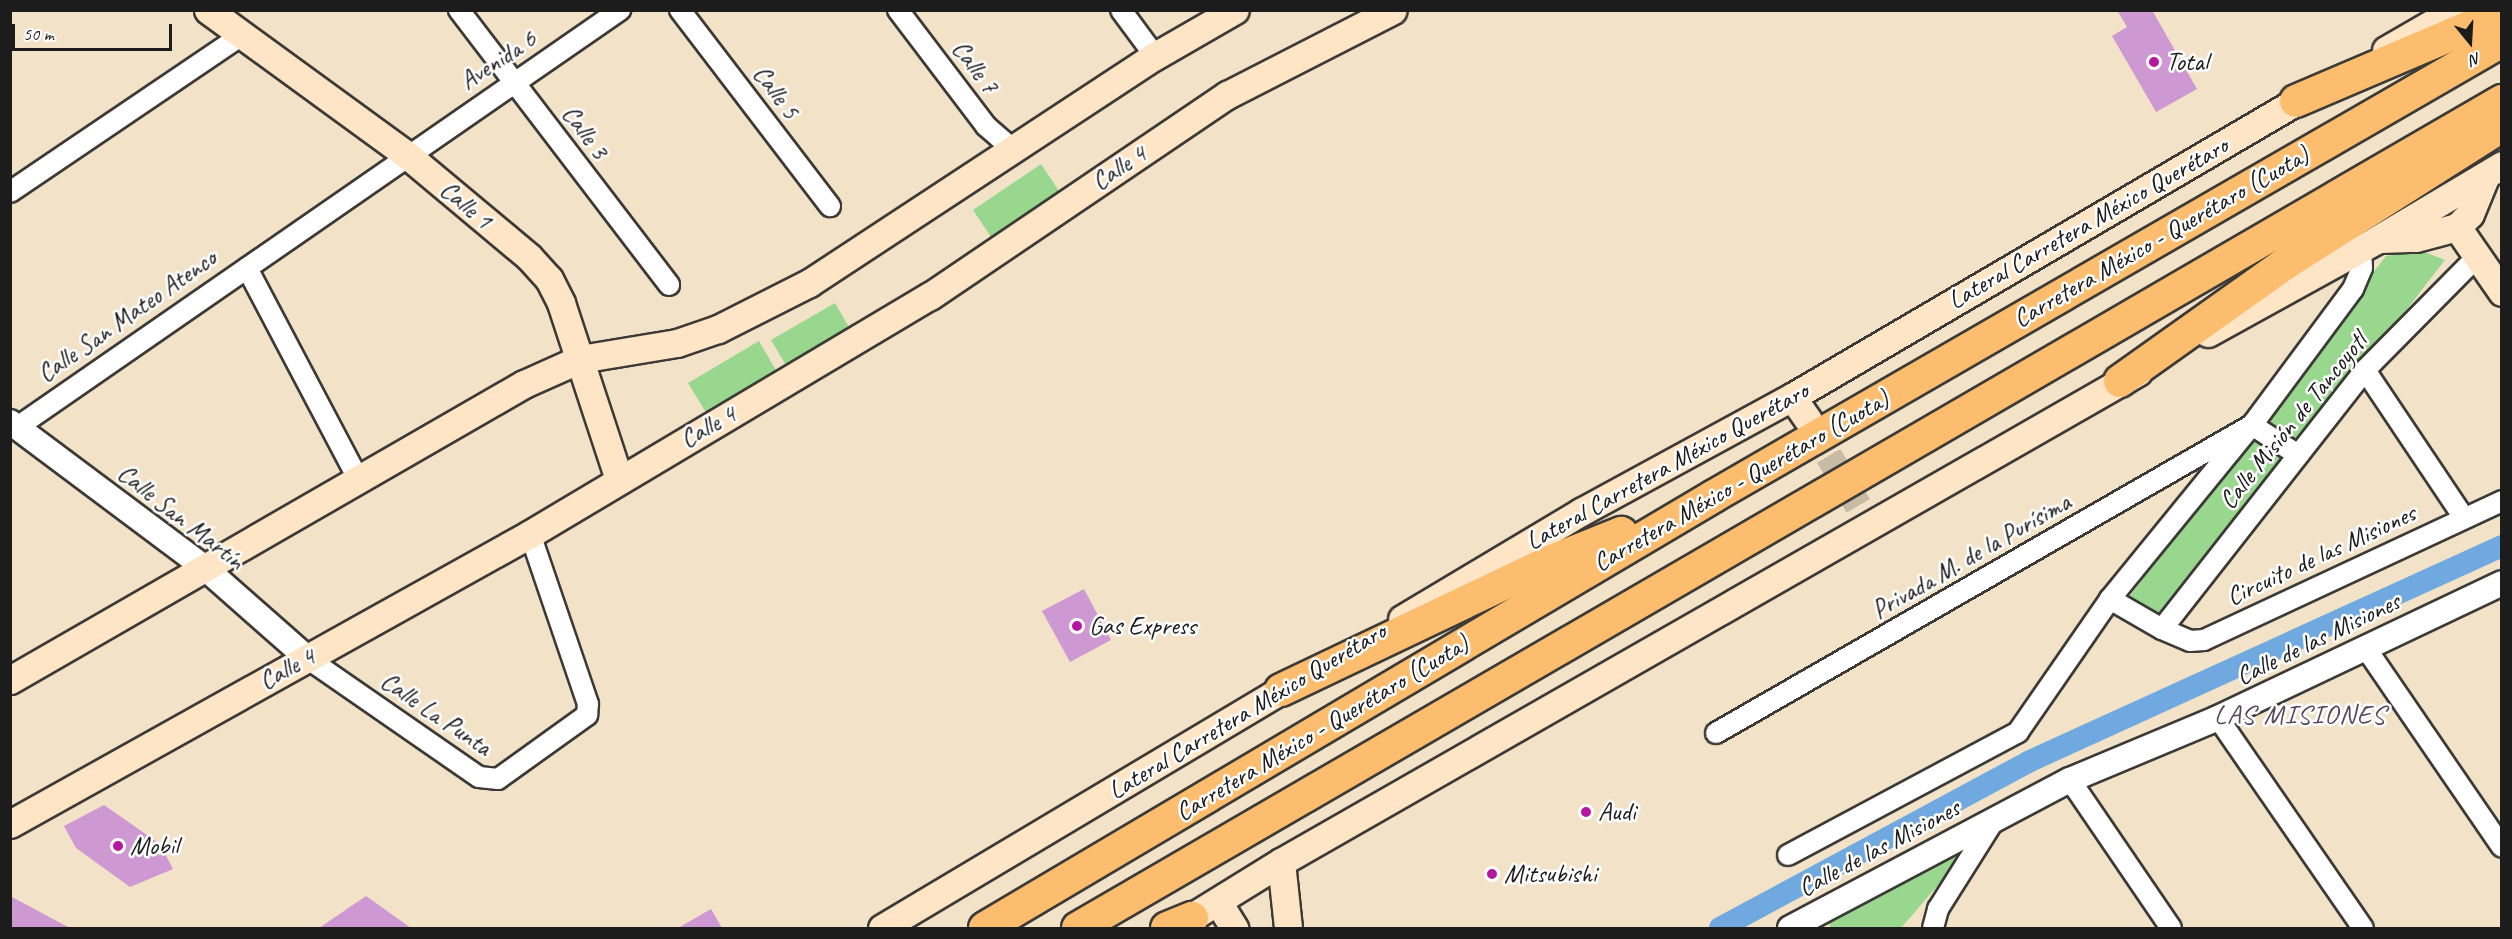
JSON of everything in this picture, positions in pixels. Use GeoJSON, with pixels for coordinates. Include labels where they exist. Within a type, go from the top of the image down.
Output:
{"type":"FeatureCollection","features":[{"type":"Feature","properties":{"kind":"highway"},"geometry":{"type":"LineString","coordinates":[[2296,101],[2502,13]]}},
{"type":"Feature","properties":{"kind":"highway","name":"Carretera México - Querétaro (Cuota)"},"geometry":{"type":"LineString","coordinates":[[985,928],[1714,496],[2502,41]]}},
{"type":"Feature","properties":{"kind":"highway","name":"Carretera México - Querétaro (Cuota)"},"geometry":{"type":"LineString","coordinates":[[1078,928],[2502,101]]}},
{"type":"Feature","properties":{"kind":"highway"},"geometry":{"type":"LineString","coordinates":[[2120,381],[2286,263],[2502,126]]}},
{"type":"Feature","properties":{"kind":"highway"},"geometry":{"type":"LineString","coordinates":[[1281,690],[1549,562],[1714,496]]}},
{"type":"Feature","properties":{"kind":"main road","name":"Calle 1"},"geometry":{"type":"LineString","coordinates":[[208,10],[407,155],[529,257],[549,279],[580,359],[619,479]]}},
{"type":"Feature","properties":{"kind":"main road"},"geometry":{"type":"LineString","coordinates":[[10,680],[524,384],[580,359],[677,343],[752,313],[877,242],[1155,56],[1235,10]]}},
{"type":"Feature","properties":{"kind":"main road","name":"Calle 4"},"geometry":{"type":"LineString","coordinates":[[10,824],[530,534],[930,296],[1227,95],[1393,10]]}},
{"type":"Feature","properties":{"kind":"main road","name":"Lateral Carretera México Querétaro"},"geometry":{"type":"LineString","coordinates":[[882,928],[1581,512],[1792,397],[2455,10]]}},
{"type":"Feature","properties":{"kind":"main road"},"geometry":{"type":"LineString","coordinates":[[2370,244],[2416,238],[2457,227],[2470,214],[2494,170]]}},
{"type":"Feature","properties":{"kind":"main road"},"geometry":{"type":"LineString","coordinates":[[1178,925],[1864,514],[2120,381],[2370,244],[2494,170]]}},
{"type":"Feature","properties":{"kind":"main road"},"geometry":{"type":"LineString","coordinates":[[2457,227],[2502,292]]}},
{"type":"Feature","properties":{"kind":"main road"},"geometry":{"type":"LineString","coordinates":[[1792,397],[1808,420]]}},
{"type":"Feature","properties":{"kind":"main road"},"geometry":{"type":"LineString","coordinates":[[1281,862],[1288,928]]}},
{"type":"Feature","properties":{"kind":"main road"},"geometry":{"type":"LineString","coordinates":[[1218,902],[1234,928]]}},
{"type":"Feature","properties":{"kind":"street","name":"Calle 3"},"geometry":{"type":"LineString","coordinates":[[459,10],[669,285]]}},
{"type":"Feature","properties":{"kind":"street","name":"Avenida 6"},"geometry":{"type":"LineString","coordinates":[[407,155],[620,10]]}},
{"type":"Feature","properties":{"kind":"street","name":"Calle 5"},"geometry":{"type":"LineString","coordinates":[[680,10],[830,206]]}},
{"type":"Feature","properties":{"kind":"street","name":"Calle 7"},"geometry":{"type":"LineString","coordinates":[[898,10],[986,126],[1014,150]]}},
{"type":"Feature","properties":{"kind":"street"},"geometry":{"type":"LineString","coordinates":[[1121,10],[1155,56]]}},
{"type":"Feature","properties":{"kind":"street"},"geometry":{"type":"LineString","coordinates":[[10,192],[242,35]]}},
{"type":"Feature","properties":{"kind":"street","name":"Calle San Mateo Atenco"},"geometry":{"type":"LineString","coordinates":[[12,427],[247,268],[407,155]]}},
{"type":"Feature","properties":{"kind":"street"},"geometry":{"type":"LineString","coordinates":[[1788,855],[2007,741],[2027,720],[2110,599],[2253,425],[2353,289],[2370,244]]}},
{"type":"Feature","properties":{"kind":"street","name":"Calle Misión de Tancoyotl"},"geometry":{"type":"LineString","coordinates":[[2162,629],[2365,369],[2477,257]]}},
{"type":"Feature","properties":{"kind":"street","name":"Calle San Mateo Atenco"},"geometry":{"type":"LineString","coordinates":[[247,268],[359,480]]}},
{"type":"Feature","properties":{"kind":"street"},"geometry":{"type":"LineString","coordinates":[[2365,369],[2464,519]]}},
{"type":"Feature","properties":{"kind":"street"},"geometry":{"type":"LineString","coordinates":[[2253,425],[2298,455]]}},
{"type":"Feature","properties":{"kind":"street","name":"Privada M. de la Purísima"},"geometry":{"type":"LineString","coordinates":[[1716,733],[2253,425]]}},
{"type":"Feature","properties":{"kind":"street","name":"Calle San Martín"},"geometry":{"type":"LineString","coordinates":[[12,427],[205,568],[307,658]]}},
{"type":"Feature","properties":{"kind":"street","name":"Circuito de las Misiones"},"geometry":{"type":"LineString","coordinates":[[2110,599],[2162,629],[2190,641],[2204,640],[2502,501]]}},
{"type":"Feature","properties":{"kind":"street","name":"Calle La Punta"},"geometry":{"type":"LineString","coordinates":[[307,658],[479,777],[498,779],[586,715],[588,704],[530,534]]}},
{"type":"Feature","properties":{"kind":"street","name":"Calle de las Misiones"},"geometry":{"type":"LineString","coordinates":[[1791,928],[2070,780],[2218,718],[2502,584]]}},
{"type":"Feature","properties":{"kind":"street"},"geometry":{"type":"LineString","coordinates":[[2365,647],[2502,847]]}},
{"type":"Feature","properties":{"kind":"street"},"geometry":{"type":"LineString","coordinates":[[2218,718],[2363,928]]}},
{"type":"Feature","properties":{"kind":"street"},"geometry":{"type":"LineString","coordinates":[[2070,780],[2171,928]]}},
{"type":"Feature","properties":{"kind":"street","name":"Calle de las Misiones"},"geometry":{"type":"LineString","coordinates":[[1933,928],[1938,909],[1995,818]]}},
{"type":"Feature","properties":{"kind":"green space"},"geometry":{"type":"Polygon","coordinates":[[[1041,164],[1065,200],[997,246],[973,210],[1041,164]]]}},
{"type":"Feature","properties":{"kind":"green space"},"geometry":{"type":"Polygon","coordinates":[[[2422,251],[2445,260],[2297,451],[2258,421],[2386,256],[2422,251]]]}},
{"type":"Feature","properties":{"kind":"green space"},"geometry":{"type":"Polygon","coordinates":[[[835,303],[850,329],[787,367],[771,340],[835,303]]]}},
{"type":"Feature","properties":{"kind":"green space"},"geometry":{"type":"Polygon","coordinates":[[[759,341],[777,372],[707,414],[688,383],[759,341]]]}},
{"type":"Feature","properties":{"kind":"green space"},"geometry":{"type":"Polygon","coordinates":[[[2254,434],[2285,458],[2160,620],[2129,597],[2254,434]]]}},
{"type":"Feature","properties":{"kind":"green space"},"geometry":{"type":"Polygon","coordinates":[[[1951,852],[1957,863],[1901,928],[1831,928],[1828,922],[1951,852]]]}},
{"type":"Feature","properties":{"kind":"building","name":"Total"},"geometry":{"type":"Polygon","coordinates":[[[2117,10],[2152,10],[2197,89],[2156,112],[2112,36],[2127,27],[2117,10]]]}},
{"type":"Feature","properties":{"kind":"building","name":"Gas Express"},"geometry":{"type":"Polygon","coordinates":[[[1084,589],[1111,640],[1070,662],[1042,611],[1084,589]]]}},
{"type":"Feature","properties":{"kind":"building","name":"Mobil"},"geometry":{"type":"Polygon","coordinates":[[[104,805],[160,844],[173,869],[130,887],[76,848],[64,826],[104,805]]]}},
{"type":"Feature","properties":{"kind":"building"},"geometry":{"type":"Polygon","coordinates":[[[10,896],[70,928],[10,928],[10,896]]]}},
{"type":"Feature","properties":{"kind":"building"},"geometry":{"type":"Polygon","coordinates":[[[366,896],[411,928],[319,928],[366,896]]]}},
{"type":"Feature","properties":{"kind":"building"},"geometry":{"type":"Polygon","coordinates":[[[711,909],[722,928],[678,928],[711,909]]]}},
{"type":"Feature","properties":{"kind":"waterway"},"geometry":{"type":"LineString","coordinates":[[1720,928],[2028,762],[2502,546]]}},
{"type":"Feature","properties":{"kind":"tunnel"},"geometry":{"type":"LineString","coordinates":[[1808,420],[1858,505]]}},
{"type":"Feature","properties":{"kind":"place","name":"Total"},"geometry":{"type":"Point","coordinates":[2154,62]}},
{"type":"Feature","properties":{"kind":"place","name":"Gas Express"},"geometry":{"type":"Point","coordinates":[1077,626]}},
{"type":"Feature","properties":{"kind":"place","name":"Audi"},"geometry":{"type":"Point","coordinates":[1586,812]}},
{"type":"Feature","properties":{"kind":"place","name":"Mobil"},"geometry":{"type":"Point","coordinates":[118,846]}},
{"type":"Feature","properties":{"kind":"place","name":"Mitsubishi"},"geometry":{"type":"Point","coordinates":[1492,874]}},
{"type":"Feature","properties":{"kind":"district","name":"LAS MISIONES"},"geometry":{"type":"Point","coordinates":[2300,715]}}]}
